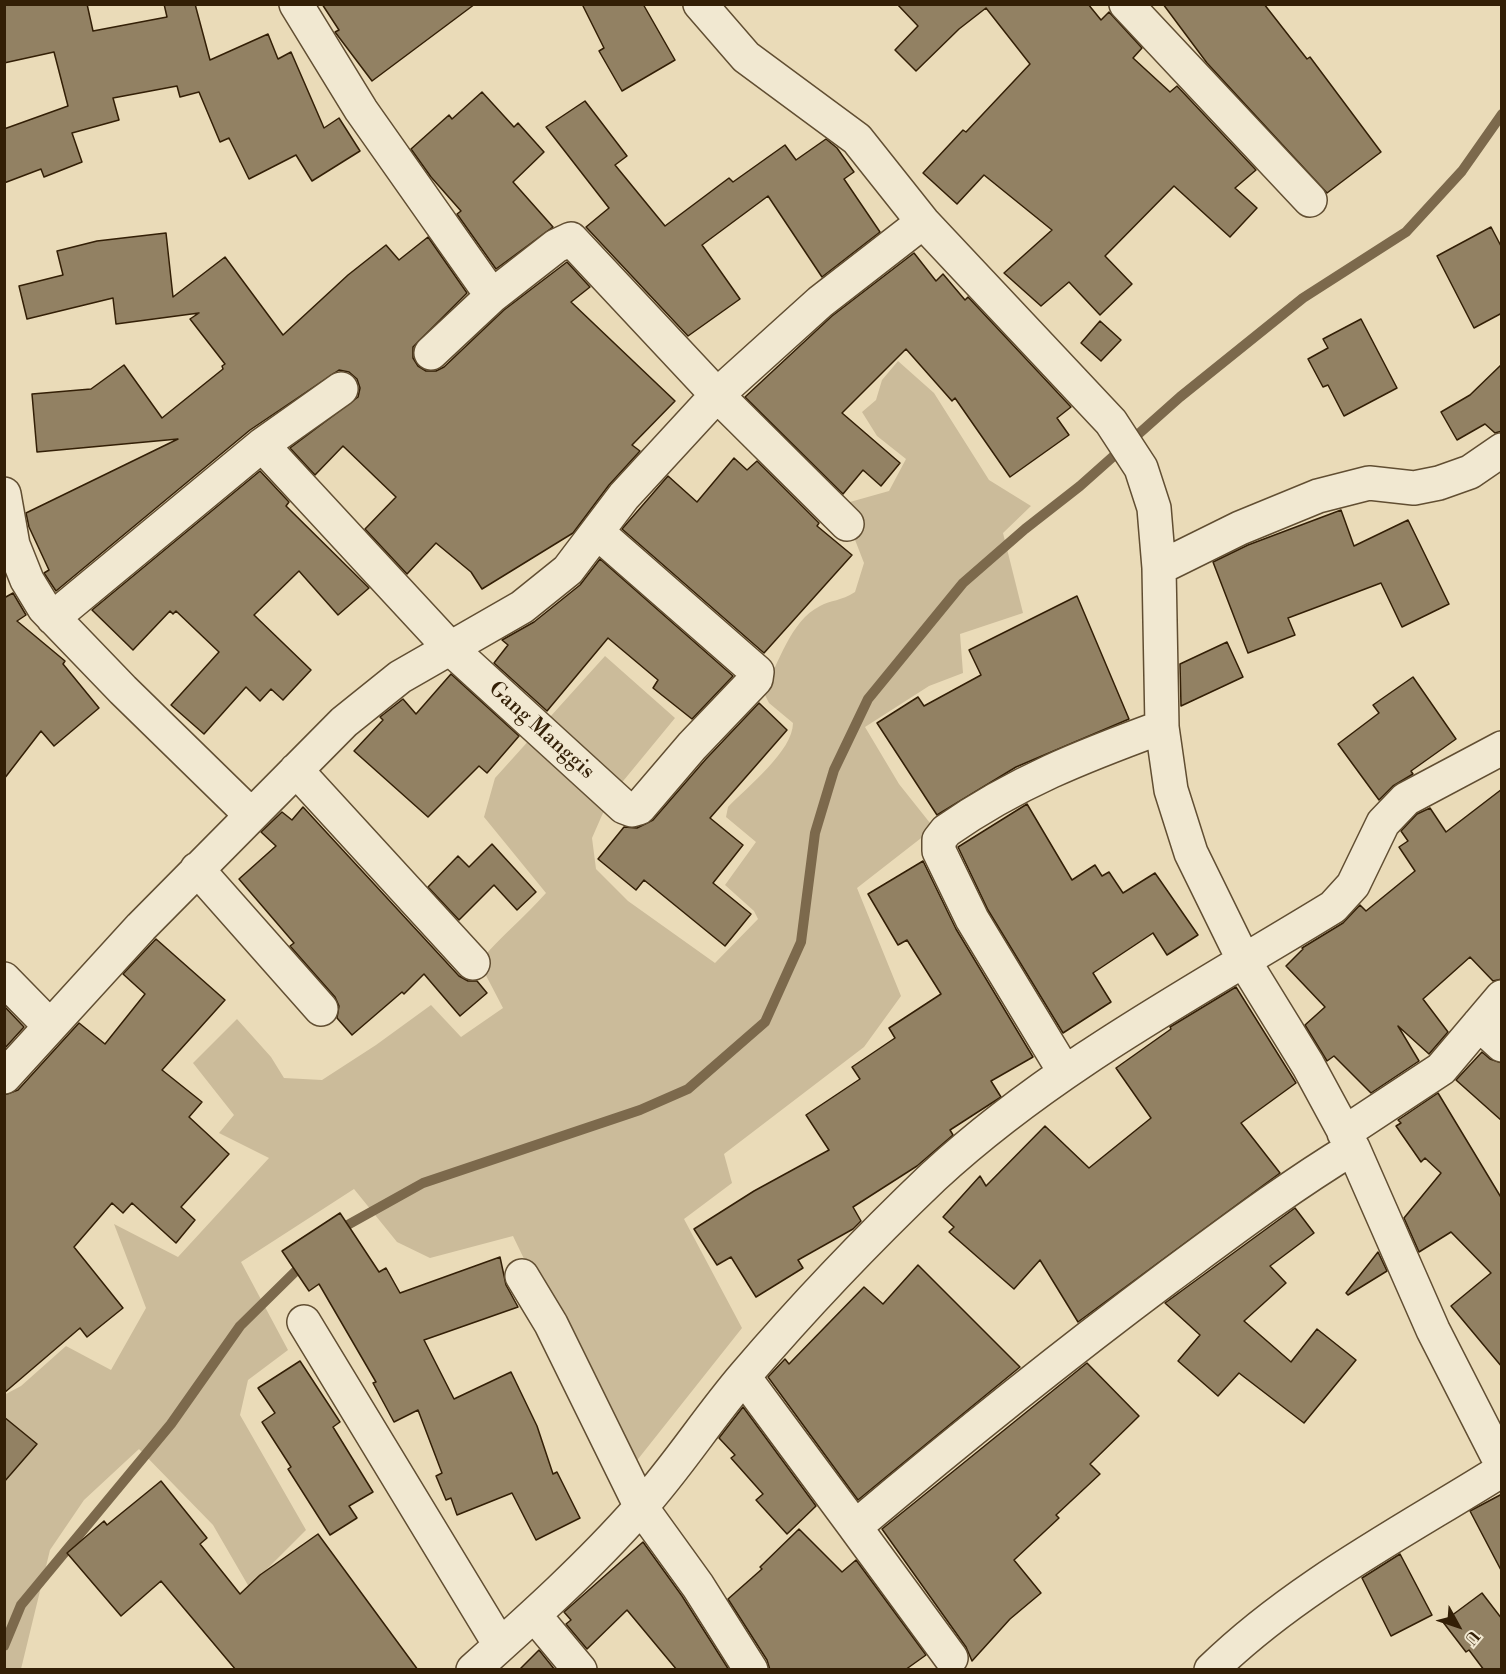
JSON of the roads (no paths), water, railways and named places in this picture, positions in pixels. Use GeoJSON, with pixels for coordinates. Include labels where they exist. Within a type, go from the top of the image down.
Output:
{"type":"FeatureCollection","features":[{"type":"Feature","properties":{"kind":"street"},"geometry":{"type":"LineString","coordinates":[[296,4],[361,110],[492,296]]}},
{"type":"Feature","properties":{"kind":"street"},"geometry":{"type":"LineString","coordinates":[[1126,4],[1310,200]]}},
{"type":"Feature","properties":{"kind":"street"},"geometry":{"type":"LineString","coordinates":[[715,10],[746,57],[857,139],[923,222],[1111,422],[1141,468],[1154,508],[1159,568],[1159,684],[1162,727],[1171,790],[1191,853],[1244,961],[1308,1065],[1348,1141],[1433,1330],[1502,1468],[1310,1590],[1246,1638],[1210,1670]]}},
{"type":"Feature","properties":{"kind":"street"},"geometry":{"type":"LineString","coordinates":[[4,1077],[197,869],[344,722],[400,677],[531,600],[568,570],[624,496],[717,396],[820,302],[923,222]]}},
{"type":"Feature","properties":{"kind":"street"},"geometry":{"type":"LineString","coordinates":[[431,353],[492,296],[556,246],[571,239],[717,396],[848,524]]}},
{"type":"Feature","properties":{"kind":"street"},"geometry":{"type":"LineString","coordinates":[[53,618],[262,445],[342,388]]}},
{"type":"Feature","properties":{"kind":"street","name":"Gang Manggis"},"geometry":{"type":"LineString","coordinates":[[262,445],[451,649],[624,807],[632,810],[639,807],[692,746],[756,679],[757,672],[597,532]]}},
{"type":"Feature","properties":{"kind":"street"},"geometry":{"type":"LineString","coordinates":[[1159,568],[1240,528],[1318,496],[1370,483],[1414,488],[1439,483],[1470,472],[1502,450]]}},
{"type":"Feature","properties":{"kind":"street"},"geometry":{"type":"LineString","coordinates":[[4,494],[13,545],[27,580],[53,618],[250,814]]}},
{"type":"Feature","properties":{"kind":"street"},"geometry":{"type":"LineString","coordinates":[[1064,1071],[972,919],[939,851],[939,840],[946,831],[1004,792],[1080,757],[1162,727]]}},
{"type":"Feature","properties":{"kind":"street"},"geometry":{"type":"LineString","coordinates":[[473,1670],[535,1616],[641,1508],[744,1377],[855,1253],[935,1176],[1007,1114],[1064,1071],[1333,907],[1353,885],[1383,823],[1406,800],[1502,748]]}},
{"type":"Feature","properties":{"kind":"street"},"geometry":{"type":"LineString","coordinates":[[296,770],[473,963]]}},
{"type":"Feature","properties":{"kind":"street"},"geometry":{"type":"LineString","coordinates":[[197,869],[321,1009]]}},
{"type":"Feature","properties":{"kind":"street"},"geometry":{"type":"LineString","coordinates":[[4,979],[50,1026]]}},
{"type":"Feature","properties":{"kind":"street"},"geometry":{"type":"LineString","coordinates":[[855,1527],[984,1418],[1441,1069],[1490,1035],[1502,997]]}},
{"type":"Feature","properties":{"kind":"street"},"geometry":{"type":"LineString","coordinates":[[522,1276],[551,1324],[641,1508],[698,1586],[751,1670]]}},
{"type":"Feature","properties":{"kind":"street"},"geometry":{"type":"LineString","coordinates":[[304,1322],[500,1645]]}},
{"type":"Feature","properties":{"kind":"street"},"geometry":{"type":"LineString","coordinates":[[744,1377],[951,1658]]}},
{"type":"Feature","properties":{"kind":"street"},"geometry":{"type":"LineString","coordinates":[[535,1616],[580,1670]]}},
{"type":"Feature","properties":{"kind":"waterway"},"geometry":{"type":"LineString","coordinates":[[335,1232],[423,1183],[640,1110],[688,1089],[765,1022],[801,942],[815,833],[834,770],[868,699],[963,583],[1025,529],[1080,486],[1180,397],[1303,298],[1406,232],[1462,171],[1502,114]]}},
{"type":"Feature","properties":{"kind":"waterway"},"geometry":{"type":"LineString","coordinates":[[4,1646],[21,1605],[171,1424],[240,1326],[305,1262]]}}]}
